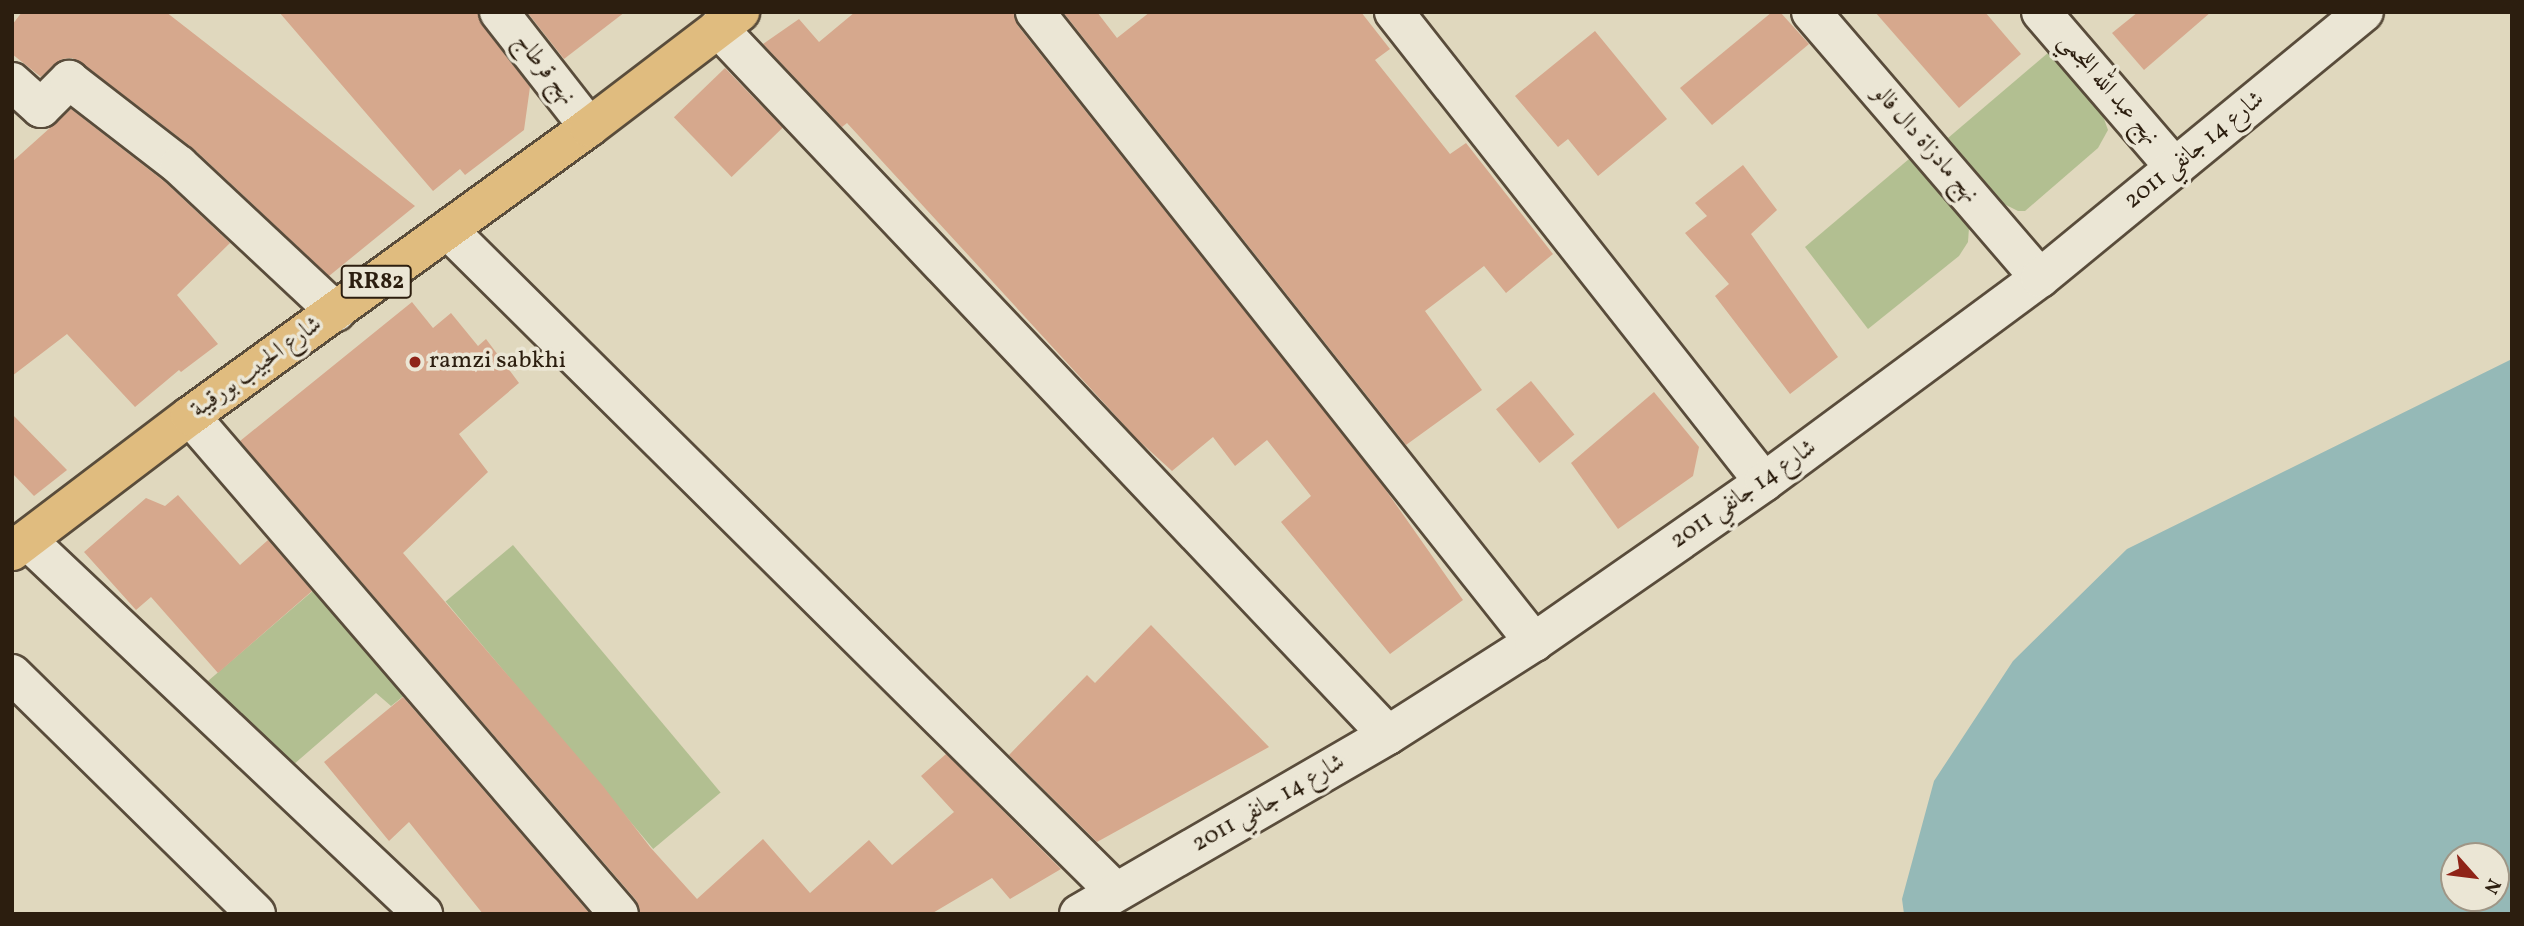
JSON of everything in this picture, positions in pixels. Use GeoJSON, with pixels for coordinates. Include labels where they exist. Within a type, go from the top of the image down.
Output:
{"type":"FeatureCollection","features":[{"type":"Feature","properties":{"kind":"main road","name":"شارع الحبيب بورقيبة"},"geometry":{"type":"LineString","coordinates":[[20,545],[190,416],[589,127],[729,20]]}},
{"type":"Feature","properties":{"kind":"street","name":"نهج قرطاج"},"geometry":{"type":"LineString","coordinates":[[499,12],[589,127]]}},
{"type":"Feature","properties":{"kind":"street"},"geometry":{"type":"LineString","coordinates":[[1035,12],[1534,642]]}},
{"type":"Feature","properties":{"kind":"street"},"geometry":{"type":"LineString","coordinates":[[1394,12],[1764,482]]}},
{"type":"Feature","properties":{"kind":"street","name":"نهج مادزاة دال فالو"},"geometry":{"type":"LineString","coordinates":[[1811,12],[2040,278]]}},
{"type":"Feature","properties":{"kind":"street","name":"نهج عبد الله اللجمي"},"geometry":{"type":"LineString","coordinates":[[2040,12],[2175,168]]}},
{"type":"Feature","properties":{"kind":"street","name":"شارع 14 جانفي 2011"},"geometry":{"type":"LineString","coordinates":[[1079,914],[1388,734],[1534,642],[1764,482],[2040,278],[2364,12]]}},
{"type":"Feature","properties":{"kind":"street"},"geometry":{"type":"LineString","coordinates":[[729,20],[1388,734]]}},
{"type":"Feature","properties":{"kind":"street"},"geometry":{"type":"LineString","coordinates":[[12,82],[41,108],[69,79],[179,165],[336,312]]}},
{"type":"Feature","properties":{"kind":"street"},"geometry":{"type":"LineString","coordinates":[[448,230],[1116,892]]}},
{"type":"Feature","properties":{"kind":"street"},"geometry":{"type":"LineString","coordinates":[[190,416],[619,914]]}},
{"type":"Feature","properties":{"kind":"street"},"geometry":{"type":"LineString","coordinates":[[20,545],[423,914]]}},
{"type":"Feature","properties":{"kind":"street"},"geometry":{"type":"LineString","coordinates":[[12,674],[256,914]]}},
{"type":"Feature","properties":{"kind":"green space"},"geometry":{"type":"Polygon","coordinates":[[[2049,52],[2103,116],[2108,130],[2098,148],[2025,211],[2018,211],[2004,204],[1948,138],[2049,52]]]}},
{"type":"Feature","properties":{"kind":"green space"},"geometry":{"type":"Polygon","coordinates":[[[1909,159],[1969,228],[1968,242],[1959,256],[1868,329],[1805,247],[1909,159]]]}},
{"type":"Feature","properties":{"kind":"green space"},"geometry":{"type":"Polygon","coordinates":[[[513,545],[721,792],[653,849],[446,602],[513,545]]]}},
{"type":"Feature","properties":{"kind":"green space"},"geometry":{"type":"Polygon","coordinates":[[[322,583],[410,691],[391,706],[376,693],[293,765],[208,681],[322,583]]]}},
{"type":"Feature","properties":{"kind":"water"},"geometry":{"type":"Polygon","coordinates":[[[2512,359],[2512,914],[1904,914],[1902,899],[1934,781],[2013,661],[2127,549],[2512,359]]]}},
{"type":"Feature","properties":{"kind":"building"},"geometry":{"type":"Polygon","coordinates":[[[22,12],[166,12],[415,206],[329,276],[194,149],[82,63],[72,58],[62,59],[41,77],[12,54],[12,25],[22,12]]]}},
{"type":"Feature","properties":{"kind":"building"},"geometry":{"type":"Polygon","coordinates":[[[279,12],[478,12],[482,25],[530,87],[524,130],[465,175],[460,169],[433,191],[279,12]]]}},
{"type":"Feature","properties":{"kind":"building"},"geometry":{"type":"Polygon","coordinates":[[[527,12],[625,12],[564,59],[527,12]]]}},
{"type":"Feature","properties":{"kind":"building"},"geometry":{"type":"Polygon","coordinates":[[[855,12],[1014,12],[1018,26],[1383,486],[1463,600],[1390,654],[1281,522],[1311,496],[1267,440],[1235,466],[1213,437],[1172,471],[1137,439],[847,123],[842,127],[763,44],[799,19],[819,42],[855,12]]]}},
{"type":"Feature","properties":{"kind":"building"},"geometry":{"type":"Polygon","coordinates":[[[1063,12],[1097,12],[1117,38],[1150,12],[1361,12],[1390,49],[1375,60],[1450,154],[1466,143],[1553,254],[1506,293],[1484,266],[1425,311],[1482,390],[1406,445],[1063,12]]]}},
{"type":"Feature","properties":{"kind":"building"},"geometry":{"type":"Polygon","coordinates":[[[1772,12],[1780,12],[1809,44],[1712,125],[1680,88],[1772,12]]]}},
{"type":"Feature","properties":{"kind":"building"},"geometry":{"type":"Polygon","coordinates":[[[1875,12],[1985,12],[2021,54],[1959,108],[1875,12]]]}},
{"type":"Feature","properties":{"kind":"building"},"geometry":{"type":"Polygon","coordinates":[[[2138,12],[2211,12],[2144,70],[2112,33],[2138,12]]]}},
{"type":"Feature","properties":{"kind":"building"},"geometry":{"type":"Polygon","coordinates":[[[1595,31],[1667,119],[1598,176],[1568,139],[1558,147],[1515,96],[1595,31]]]}},
{"type":"Feature","properties":{"kind":"building"},"geometry":{"type":"Polygon","coordinates":[[[725,68],[783,128],[732,177],[674,117],[725,68]]]}},
{"type":"Feature","properties":{"kind":"building"},"geometry":{"type":"Polygon","coordinates":[[[71,109],[165,182],[230,243],[177,295],[218,344],[181,372],[179,370],[135,407],[67,334],[12,376],[12,162],[71,109]]]}},
{"type":"Feature","properties":{"kind":"building"},"geometry":{"type":"Polygon","coordinates":[[[1743,165],[1777,210],[1751,234],[1838,357],[1790,394],[1715,296],[1729,284],[1685,233],[1707,216],[1695,203],[1743,165]]]}},
{"type":"Feature","properties":{"kind":"building"},"geometry":{"type":"Polygon","coordinates":[[[412,302],[433,328],[451,313],[478,346],[486,339],[519,383],[459,434],[488,472],[403,553],[603,786],[650,847],[697,899],[763,839],[810,893],[869,840],[892,865],[954,812],[921,776],[946,754],[1061,869],[1010,899],[992,878],[931,914],[640,914],[636,900],[240,441],[412,302]]]}},
{"type":"Feature","properties":{"kind":"building"},"geometry":{"type":"Polygon","coordinates":[[[1531,381],[1574,435],[1539,463],[1496,409],[1531,381]]]}},
{"type":"Feature","properties":{"kind":"building"},"geometry":{"type":"Polygon","coordinates":[[[1654,392],[1699,447],[1693,476],[1618,529],[1571,463],[1654,392]]]}},
{"type":"Feature","properties":{"kind":"building"},"geometry":{"type":"Polygon","coordinates":[[[12,414],[67,470],[34,496],[12,473],[12,414]]]}},
{"type":"Feature","properties":{"kind":"building"},"geometry":{"type":"Polygon","coordinates":[[[178,495],[240,565],[268,540],[312,591],[218,673],[151,597],[136,610],[84,552],[146,498],[165,506],[178,495]]]}},
{"type":"Feature","properties":{"kind":"building"},"geometry":{"type":"Polygon","coordinates":[[[1151,625],[1269,747],[1097,842],[1009,755],[1087,675],[1095,683],[1151,625]]]}},
{"type":"Feature","properties":{"kind":"building"},"geometry":{"type":"Polygon","coordinates":[[[403,697],[590,914],[483,914],[409,822],[389,841],[324,762],[403,697]]]}},
{"type":"Feature","properties":{"kind":"place","name":"ramzi sabkhi"},"geometry":{"type":"Point","coordinates":[415,362]}}]}
